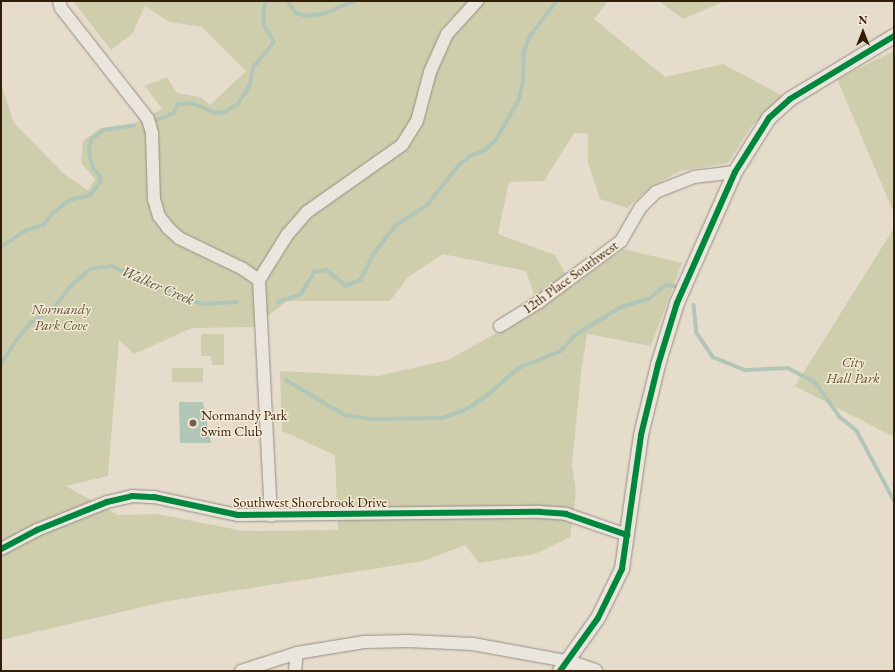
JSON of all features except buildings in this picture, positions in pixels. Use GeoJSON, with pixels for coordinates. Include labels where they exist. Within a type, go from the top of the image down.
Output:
{"type":"FeatureCollection","features":[{"type":"Feature","properties":{"kind":"street"},"geometry":{"type":"LineString","coordinates":[[59,1],[62,8],[148,119],[152,133],[154,199],[159,216],[179,238],[243,269],[259,280]]}},
{"type":"Feature","properties":{"kind":"street"},"geometry":{"type":"LineString","coordinates":[[271,516],[259,280],[287,235],[307,212],[402,146],[417,121],[430,72],[446,34],[477,1]]}},
{"type":"Feature","properties":{"kind":"street"},"geometry":{"type":"LineString","coordinates":[[563,666],[598,618],[622,569],[641,435],[658,365],[677,303],[735,172],[769,118],[790,99],[894,36]]}},
{"type":"Feature","properties":{"kind":"street","name":"12th Place Southwest"},"geometry":{"type":"LineString","coordinates":[[500,326],[539,302],[621,241],[641,207],[656,192],[694,177],[735,172]]}},
{"type":"Feature","properties":{"kind":"street","name":"Southwest Shorebrook Drive"},"geometry":{"type":"LineString","coordinates":[[1,549],[37,530],[108,502],[132,496],[154,497],[238,515],[271,516],[540,512],[566,514],[627,535]]}},
{"type":"Feature","properties":{"kind":"street"},"geometry":{"type":"LineString","coordinates":[[240,671],[297,653],[364,642],[408,641],[473,644],[563,666],[595,671]]}},
{"type":"Feature","properties":{"kind":"street"},"geometry":{"type":"LineString","coordinates":[[295,671],[297,653]]}},
{"type":"Feature","properties":{"kind":"green space","name":"Normandy Park Cove"},"geometry":{"type":"Polygon","coordinates":[[[73,1],[608,1],[594,19],[665,77],[723,64],[783,96],[751,127],[728,163],[680,171],[651,187],[627,208],[600,199],[588,162],[588,134],[574,133],[544,181],[509,182],[498,234],[555,255],[572,286],[623,249],[682,263],[651,346],[587,334],[581,374],[572,464],[576,494],[570,537],[535,554],[479,563],[465,545],[424,561],[168,601],[1,640],[1,84],[14,123],[64,174],[88,190],[95,179],[81,163],[83,141],[100,128],[135,123],[162,109],[145,86],[167,77],[177,93],[200,97],[210,105],[246,71],[202,27],[169,22],[145,6],[132,34],[111,50],[73,1]],[[443,254],[408,277],[390,301],[287,301],[254,327],[192,328],[134,354],[119,340],[108,476],[66,486],[118,515],[158,514],[243,531],[338,530],[335,455],[282,431],[280,371],[378,376],[448,360],[539,309],[526,271],[443,254]]]}},
{"type":"Feature","properties":{"kind":"green space"},"geometry":{"type":"Polygon","coordinates":[[[659,1],[725,1],[683,19],[659,1]]]}},
{"type":"Feature","properties":{"kind":"green space"},"geometry":{"type":"Polygon","coordinates":[[[894,51],[894,213],[837,79],[894,51]]]}},
{"type":"Feature","properties":{"kind":"green space","name":"City Hall Park"},"geometry":{"type":"Polygon","coordinates":[[[894,228],[894,437],[795,386],[894,228]]]}},
{"type":"Feature","properties":{"kind":"green space"},"geometry":{"type":"Polygon","coordinates":[[[201,334],[224,334],[224,365],[212,365],[211,356],[201,356],[201,334]]]}},
{"type":"Feature","properties":{"kind":"green space"},"geometry":{"type":"Polygon","coordinates":[[[172,368],[203,368],[203,382],[172,382],[172,368]]]}},
{"type":"Feature","properties":{"kind":"shaded area","name":"Normandy Park Swim Club"},"geometry":{"type":"Polygon","coordinates":[[[179,402],[203,402],[211,443],[180,443],[179,402]]]}},
{"type":"Feature","properties":{"kind":"waterway"},"geometry":{"type":"LineString","coordinates":[[157,120],[174,113],[177,105],[192,103],[215,113],[225,112],[238,104],[250,85],[253,68],[274,42],[264,26],[263,12],[266,1]]}},
{"type":"Feature","properties":{"kind":"waterway"},"geometry":{"type":"LineString","coordinates":[[288,1],[296,13],[307,16],[326,13],[354,1]]}},
{"type":"Feature","properties":{"kind":"waterway","name":"Walker Creek"},"geometry":{"type":"LineString","coordinates":[[278,302],[301,294],[314,272],[327,270],[346,286],[360,280],[375,252],[395,226],[427,205],[459,165],[470,156],[485,150],[496,140],[519,99],[523,81],[524,51],[530,36],[557,1]]}},
{"type":"Feature","properties":{"kind":"waterway"},"geometry":{"type":"LineString","coordinates":[[1,247],[25,231],[44,225],[52,214],[69,200],[90,195],[100,183],[100,177],[93,168],[90,158],[89,148],[92,139],[104,130],[134,126]]}},
{"type":"Feature","properties":{"kind":"waterway","name":"Walker Creek"},"geometry":{"type":"LineString","coordinates":[[1,364],[17,339],[32,322],[52,310],[70,287],[90,269],[112,266],[201,304],[237,302]]}},
{"type":"Feature","properties":{"kind":"waterway"},"geometry":{"type":"LineString","coordinates":[[286,380],[345,415],[370,419],[442,418],[465,410],[485,397],[519,368],[561,351],[574,336],[621,307],[650,298],[666,285],[675,286]]}},
{"type":"Feature","properties":{"kind":"waterway"},"geometry":{"type":"LineString","coordinates":[[694,305],[697,333],[713,357],[746,370],[788,368],[816,383],[840,417],[857,431],[894,500]]}},
{"type":"Feature","properties":{"kind":"cycle path"},"geometry":{"type":"LineString","coordinates":[[560,671],[598,618],[622,569],[641,435],[658,365],[677,303],[735,172],[769,118],[790,99],[894,36]]}},
{"type":"Feature","properties":{"kind":"cycle path"},"geometry":{"type":"LineString","coordinates":[[1,549],[37,530],[107,502],[132,496],[154,497],[238,515],[540,512],[566,514],[627,535]]}},
{"type":"Feature","properties":{"kind":"place","name":"Normandy Park Swim Club"},"geometry":{"type":"Point","coordinates":[193,423]}}]}
